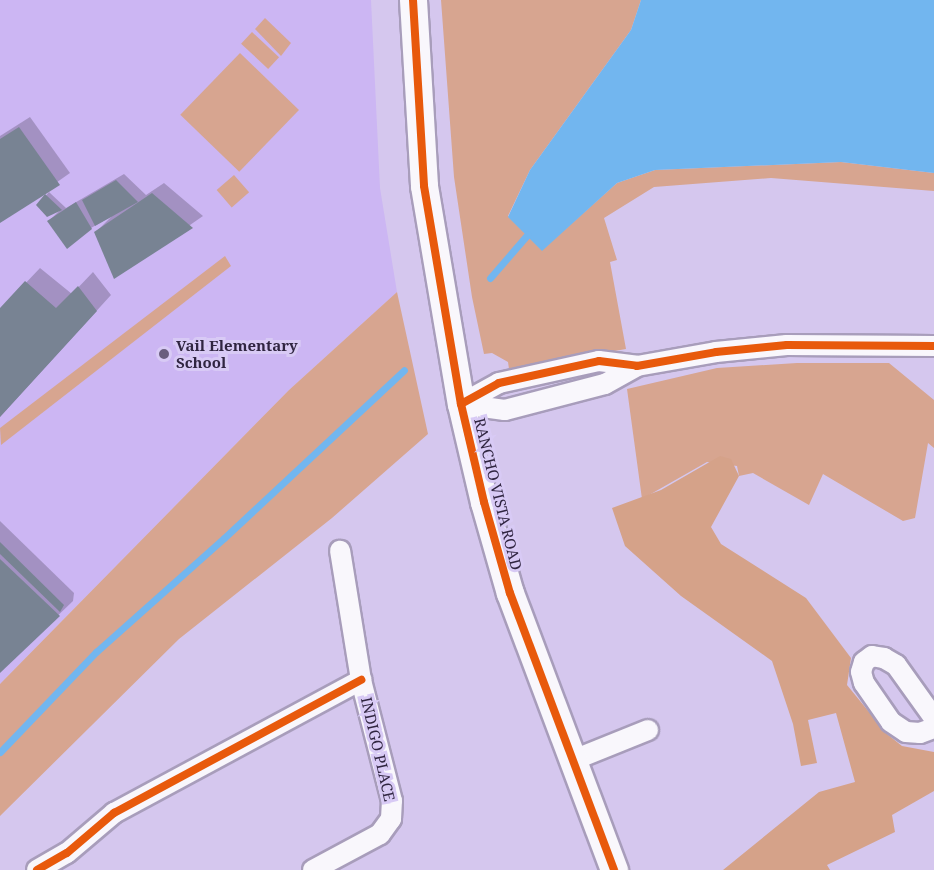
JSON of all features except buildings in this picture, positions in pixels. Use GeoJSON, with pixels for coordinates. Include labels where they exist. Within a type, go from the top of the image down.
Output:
{"type":"FeatureCollection","features":[{"type":"Feature","properties":{"kind":"main road","name":"RANCHO VISTA ROAD"},"geometry":{"type":"LineString","coordinates":[[413,0],[424,186],[461,404],[510,593],[571,761],[614,870]]}},
{"type":"Feature","properties":{"kind":"street"},"geometry":{"type":"LineString","coordinates":[[461,404],[499,383],[599,362],[637,366],[716,352],[787,345],[934,346]]}},
{"type":"Feature","properties":{"kind":"street"},"geometry":{"type":"LineString","coordinates":[[461,404],[505,410],[605,384],[637,366]]}},
{"type":"Feature","properties":{"kind":"street","name":"INDIGO PLACE"},"geometry":{"type":"LineString","coordinates":[[313,870],[380,834],[391,819],[392,801],[362,680],[340,551]]}},
{"type":"Feature","properties":{"kind":"street"},"geometry":{"type":"LineString","coordinates":[[934,718],[896,665],[884,657],[872,656],[864,662],[861,672],[864,683],[891,722],[906,732],[920,734],[934,728]]}},
{"type":"Feature","properties":{"kind":"street"},"geometry":{"type":"LineString","coordinates":[[37,870],[67,853],[114,813],[362,680]]}},
{"type":"Feature","properties":{"kind":"street"},"geometry":{"type":"LineString","coordinates":[[571,761],[648,730]]}},
{"type":"Feature","properties":{"kind":"shaded area","name":"Vail Elementary School"},"geometry":{"type":"Polygon","coordinates":[[[0,0],[371,0],[380,188],[397,292],[289,390],[0,684],[0,0]]]}},
{"type":"Feature","properties":{"kind":"shaded area"},"geometry":{"type":"Polygon","coordinates":[[[441,0],[641,0],[631,30],[530,170],[508,216],[542,250],[617,183],[655,170],[841,162],[934,173],[934,191],[771,178],[654,187],[604,218],[617,260],[610,262],[626,349],[509,369],[508,362],[492,353],[484,354],[472,297],[454,177],[441,0]]]}},
{"type":"Feature","properties":{"kind":"shaded area"},"geometry":{"type":"Polygon","coordinates":[[[265,18],[291,43],[281,56],[255,29],[265,18]]]}},
{"type":"Feature","properties":{"kind":"shaded area"},"geometry":{"type":"Polygon","coordinates":[[[252,32],[279,57],[268,69],[241,44],[252,32]]]}},
{"type":"Feature","properties":{"kind":"shaded area"},"geometry":{"type":"Polygon","coordinates":[[[240,53],[299,110],[239,172],[180,115],[240,53]]]}},
{"type":"Feature","properties":{"kind":"shaded area"},"geometry":{"type":"Polygon","coordinates":[[[234,175],[249,192],[232,207],[217,190],[234,175]]]}},
{"type":"Feature","properties":{"kind":"shaded area"},"geometry":{"type":"Polygon","coordinates":[[[225,256],[231,266],[1,445],[0,428],[225,256]]]}},
{"type":"Feature","properties":{"kind":"shaded area"},"geometry":{"type":"Polygon","coordinates":[[[397,292],[428,434],[332,518],[179,639],[0,816],[0,684],[289,390],[397,292]]]}},
{"type":"Feature","properties":{"kind":"shaded area"},"geometry":{"type":"Polygon","coordinates":[[[797,363],[889,363],[934,400],[934,448],[928,443],[915,518],[903,521],[823,474],[809,505],[753,473],[739,476],[737,466],[707,462],[642,499],[627,389],[717,368],[797,363]]]}},
{"type":"Feature","properties":{"kind":"shaded area"},"geometry":{"type":"Polygon","coordinates":[[[720,456],[731,459],[739,476],[711,527],[721,544],[806,598],[851,658],[847,685],[887,734],[902,746],[934,752],[934,791],[892,815],[895,832],[827,865],[830,870],[723,870],[819,792],[855,782],[836,713],[808,720],[817,763],[801,766],[793,724],[772,661],[681,596],[625,546],[612,508],[661,490],[720,456]]]}},
{"type":"Feature","properties":{"kind":"water"},"geometry":{"type":"Polygon","coordinates":[[[641,0],[934,0],[934,173],[841,162],[655,170],[617,183],[542,251],[508,217],[530,170],[631,30],[641,0]]]}},
{"type":"Feature","properties":{"kind":"waterway"},"geometry":{"type":"LineString","coordinates":[[490,278],[528,234]]}},
{"type":"Feature","properties":{"kind":"waterway"},"geometry":{"type":"LineString","coordinates":[[0,752],[96,652],[224,538],[404,370]]}},
{"type":"Feature","properties":{"kind":"cycle path"},"geometry":{"type":"LineString","coordinates":[[413,0],[424,186],[461,404],[484,502],[510,593],[614,870]]}},
{"type":"Feature","properties":{"kind":"cycle path"},"geometry":{"type":"LineString","coordinates":[[461,404],[499,383],[599,361],[637,366],[716,352],[787,345],[934,346]]}},
{"type":"Feature","properties":{"kind":"cycle path"},"geometry":{"type":"LineString","coordinates":[[37,870],[67,853],[114,813],[361,680]]}},
{"type":"Feature","properties":{"kind":"place","name":"Vail Elementary School"},"geometry":{"type":"Point","coordinates":[164,354]}}]}
